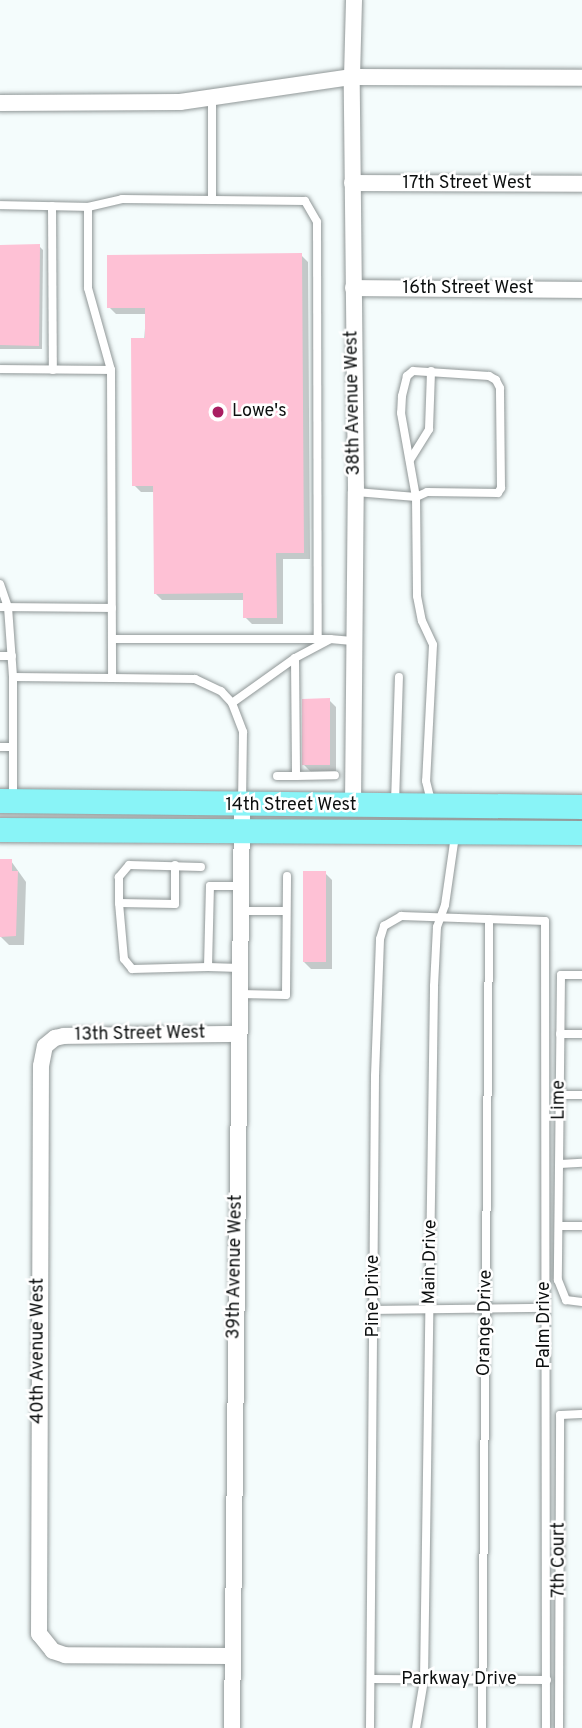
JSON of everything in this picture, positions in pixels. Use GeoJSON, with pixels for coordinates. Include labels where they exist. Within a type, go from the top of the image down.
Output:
{"type":"FeatureCollection","features":[{"type":"Feature","properties":{"kind":"main road","name":"14th Street West"},"geometry":{"type":"LineString","coordinates":[[7,801],[243,806],[582,807]]}},
{"type":"Feature","properties":{"kind":"main road","name":"14th Street West"},"geometry":{"type":"LineString","coordinates":[[0,830],[582,833]]}},
{"type":"Feature","properties":{"kind":"street","name":"38th Avenue West"},"geometry":{"type":"LineString","coordinates":[[354,0],[354,806]]}},
{"type":"Feature","properties":{"kind":"street"},"geometry":{"type":"LineString","coordinates":[[0,103],[180,102],[352,77],[582,78]]}},
{"type":"Feature","properties":{"kind":"street","name":"17th Street West"},"geometry":{"type":"LineString","coordinates":[[352,183],[582,184]]}},
{"type":"Feature","properties":{"kind":"street","name":"16th Street West"},"geometry":{"type":"LineString","coordinates":[[353,288],[582,290]]}},
{"type":"Feature","properties":{"kind":"street","name":"39th Avenue West"},"geometry":{"type":"LineString","coordinates":[[232,1728],[243,806]]}},
{"type":"Feature","properties":{"kind":"street"},"geometry":{"type":"LineString","coordinates":[[432,806],[455,833]]}},
{"type":"Feature","properties":{"kind":"street","name":"13th Street West"},"geometry":{"type":"LineString","coordinates":[[45,1046],[54,1038],[80,1034],[239,1034]]}},
{"type":"Feature","properties":{"kind":"street","name":"40th Avenue West"},"geometry":{"type":"LineString","coordinates":[[45,1046],[41,1066],[39,1634],[53,1651],[81,1656],[232,1656]]}},
{"type":"Feature","properties":{"kind":"lane"},"geometry":{"type":"LineString","coordinates":[[212,97],[212,200]]}},
{"type":"Feature","properties":{"kind":"lane"},"geometry":{"type":"LineString","coordinates":[[0,205],[88,207],[122,199],[304,201],[317,222],[318,639]]}},
{"type":"Feature","properties":{"kind":"lane"},"geometry":{"type":"LineString","coordinates":[[52,206],[53,370]]}},
{"type":"Feature","properties":{"kind":"lane"},"geometry":{"type":"LineString","coordinates":[[88,207],[88,288],[111,370],[112,678]]}},
{"type":"Feature","properties":{"kind":"lane"},"geometry":{"type":"LineString","coordinates":[[0,369],[111,370]]}},
{"type":"Feature","properties":{"kind":"lane"},"geometry":{"type":"LineString","coordinates":[[356,492],[416,497],[427,492],[492,494],[501,488],[500,388],[496,380],[489,376],[413,371],[404,382],[401,413],[416,497],[417,596],[422,621],[433,645],[426,781],[432,806]]}},
{"type":"Feature","properties":{"kind":"lane"},"geometry":{"type":"LineString","coordinates":[[410,460],[429,429],[431,371]]}},
{"type":"Feature","properties":{"kind":"lane"},"geometry":{"type":"LineString","coordinates":[[0,584],[13,677],[13,747],[7,801]]}},
{"type":"Feature","properties":{"kind":"lane"},"geometry":{"type":"LineString","coordinates":[[4,607],[112,608]]}},
{"type":"Feature","properties":{"kind":"lane"},"geometry":{"type":"LineString","coordinates":[[112,639],[355,641]]}},
{"type":"Feature","properties":{"kind":"lane"},"geometry":{"type":"LineString","coordinates":[[232,703],[295,658],[330,639]]}},
{"type":"Feature","properties":{"kind":"lane"},"geometry":{"type":"LineString","coordinates":[[0,656],[12,656]]}},
{"type":"Feature","properties":{"kind":"lane"},"geometry":{"type":"LineString","coordinates":[[295,658],[296,776]]}},
{"type":"Feature","properties":{"kind":"lane"},"geometry":{"type":"LineString","coordinates":[[13,677],[195,679],[214,687],[232,703],[243,732],[243,806]]}},
{"type":"Feature","properties":{"kind":"lane"},"geometry":{"type":"LineString","coordinates":[[395,806],[399,677]]}},
{"type":"Feature","properties":{"kind":"lane"},"geometry":{"type":"LineString","coordinates":[[0,747],[13,747]]}},
{"type":"Feature","properties":{"kind":"lane"},"geometry":{"type":"LineString","coordinates":[[277,776],[335,775]]}},
{"type":"Feature","properties":{"kind":"lane","name":"Main Drive"},"geometry":{"type":"LineString","coordinates":[[416,1728],[424,1680],[434,986],[437,928],[455,833]]}},
{"type":"Feature","properties":{"kind":"lane"},"geometry":{"type":"LineString","coordinates":[[201,867],[129,865],[119,877],[124,959],[132,969],[240,968]]}},
{"type":"Feature","properties":{"kind":"lane"},"geometry":{"type":"LineString","coordinates":[[119,903],[175,904],[175,865]]}},
{"type":"Feature","properties":{"kind":"lane"},"geometry":{"type":"LineString","coordinates":[[240,994],[286,995],[287,876]]}},
{"type":"Feature","properties":{"kind":"lane"},"geometry":{"type":"LineString","coordinates":[[208,967],[211,886],[241,886]]}},
{"type":"Feature","properties":{"kind":"lane"},"geometry":{"type":"LineString","coordinates":[[240,911],[286,911]]}},
{"type":"Feature","properties":{"kind":"lane","name":"Pine Drive"},"geometry":{"type":"LineString","coordinates":[[370,1728],[374,1076],[380,934],[387,923],[401,916],[545,921]]}},
{"type":"Feature","properties":{"kind":"lane","name":"Orange Drive"},"geometry":{"type":"LineString","coordinates":[[482,1728],[489,919]]}},
{"type":"Feature","properties":{"kind":"lane","name":"Palm Drive"},"geometry":{"type":"LineString","coordinates":[[545,921],[546,1728]]}},
{"type":"Feature","properties":{"kind":"lane","name":"Lime"},"geometry":{"type":"LineString","coordinates":[[582,975],[561,975],[560,1034],[560,1292],[566,1300],[582,1302]]}},
{"type":"Feature","properties":{"kind":"lane"},"geometry":{"type":"LineString","coordinates":[[560,1034],[582,1034]]}},
{"type":"Feature","properties":{"kind":"lane"},"geometry":{"type":"LineString","coordinates":[[560,1095],[582,1095]]}},
{"type":"Feature","properties":{"kind":"lane"},"geometry":{"type":"LineString","coordinates":[[560,1164],[582,1163]]}},
{"type":"Feature","properties":{"kind":"lane"},"geometry":{"type":"LineString","coordinates":[[560,1226],[582,1226]]}},
{"type":"Feature","properties":{"kind":"lane"},"geometry":{"type":"LineString","coordinates":[[374,1310],[545,1308]]}},
{"type":"Feature","properties":{"kind":"lane","name":"7th Court"},"geometry":{"type":"LineString","coordinates":[[559,1728],[560,1415],[582,1414]]}},
{"type":"Feature","properties":{"kind":"lane","name":"Parkway Drive"},"geometry":{"type":"LineString","coordinates":[[372,1679],[547,1680]]}},
{"type":"Feature","properties":{"kind":"building"},"geometry":{"type":"Polygon","coordinates":[[[40,244],[39,346],[0,345],[0,245],[40,244]]]}},
{"type":"Feature","properties":{"kind":"building","name":"Lowe's"},"geometry":{"type":"Polygon","coordinates":[[[302,253],[304,553],[276,553],[277,618],[243,618],[243,593],[154,594],[153,486],[132,486],[131,338],[145,338],[145,308],[107,308],[107,255],[302,253]]]}},
{"type":"Feature","properties":{"kind":"building"},"geometry":{"type":"Polygon","coordinates":[[[330,698],[330,765],[302,765],[302,699],[330,698]]]}},
{"type":"Feature","properties":{"kind":"building"},"geometry":{"type":"Polygon","coordinates":[[[0,859],[12,859],[12,871],[18,871],[16,936],[0,937],[0,859]]]}},
{"type":"Feature","properties":{"kind":"building"},"geometry":{"type":"Polygon","coordinates":[[[303,871],[326,871],[326,962],[303,962],[303,871]]]}},
{"type":"Feature","properties":{"kind":"place","name":"Lowe's"},"geometry":{"type":"Point","coordinates":[218,412]}}]}
